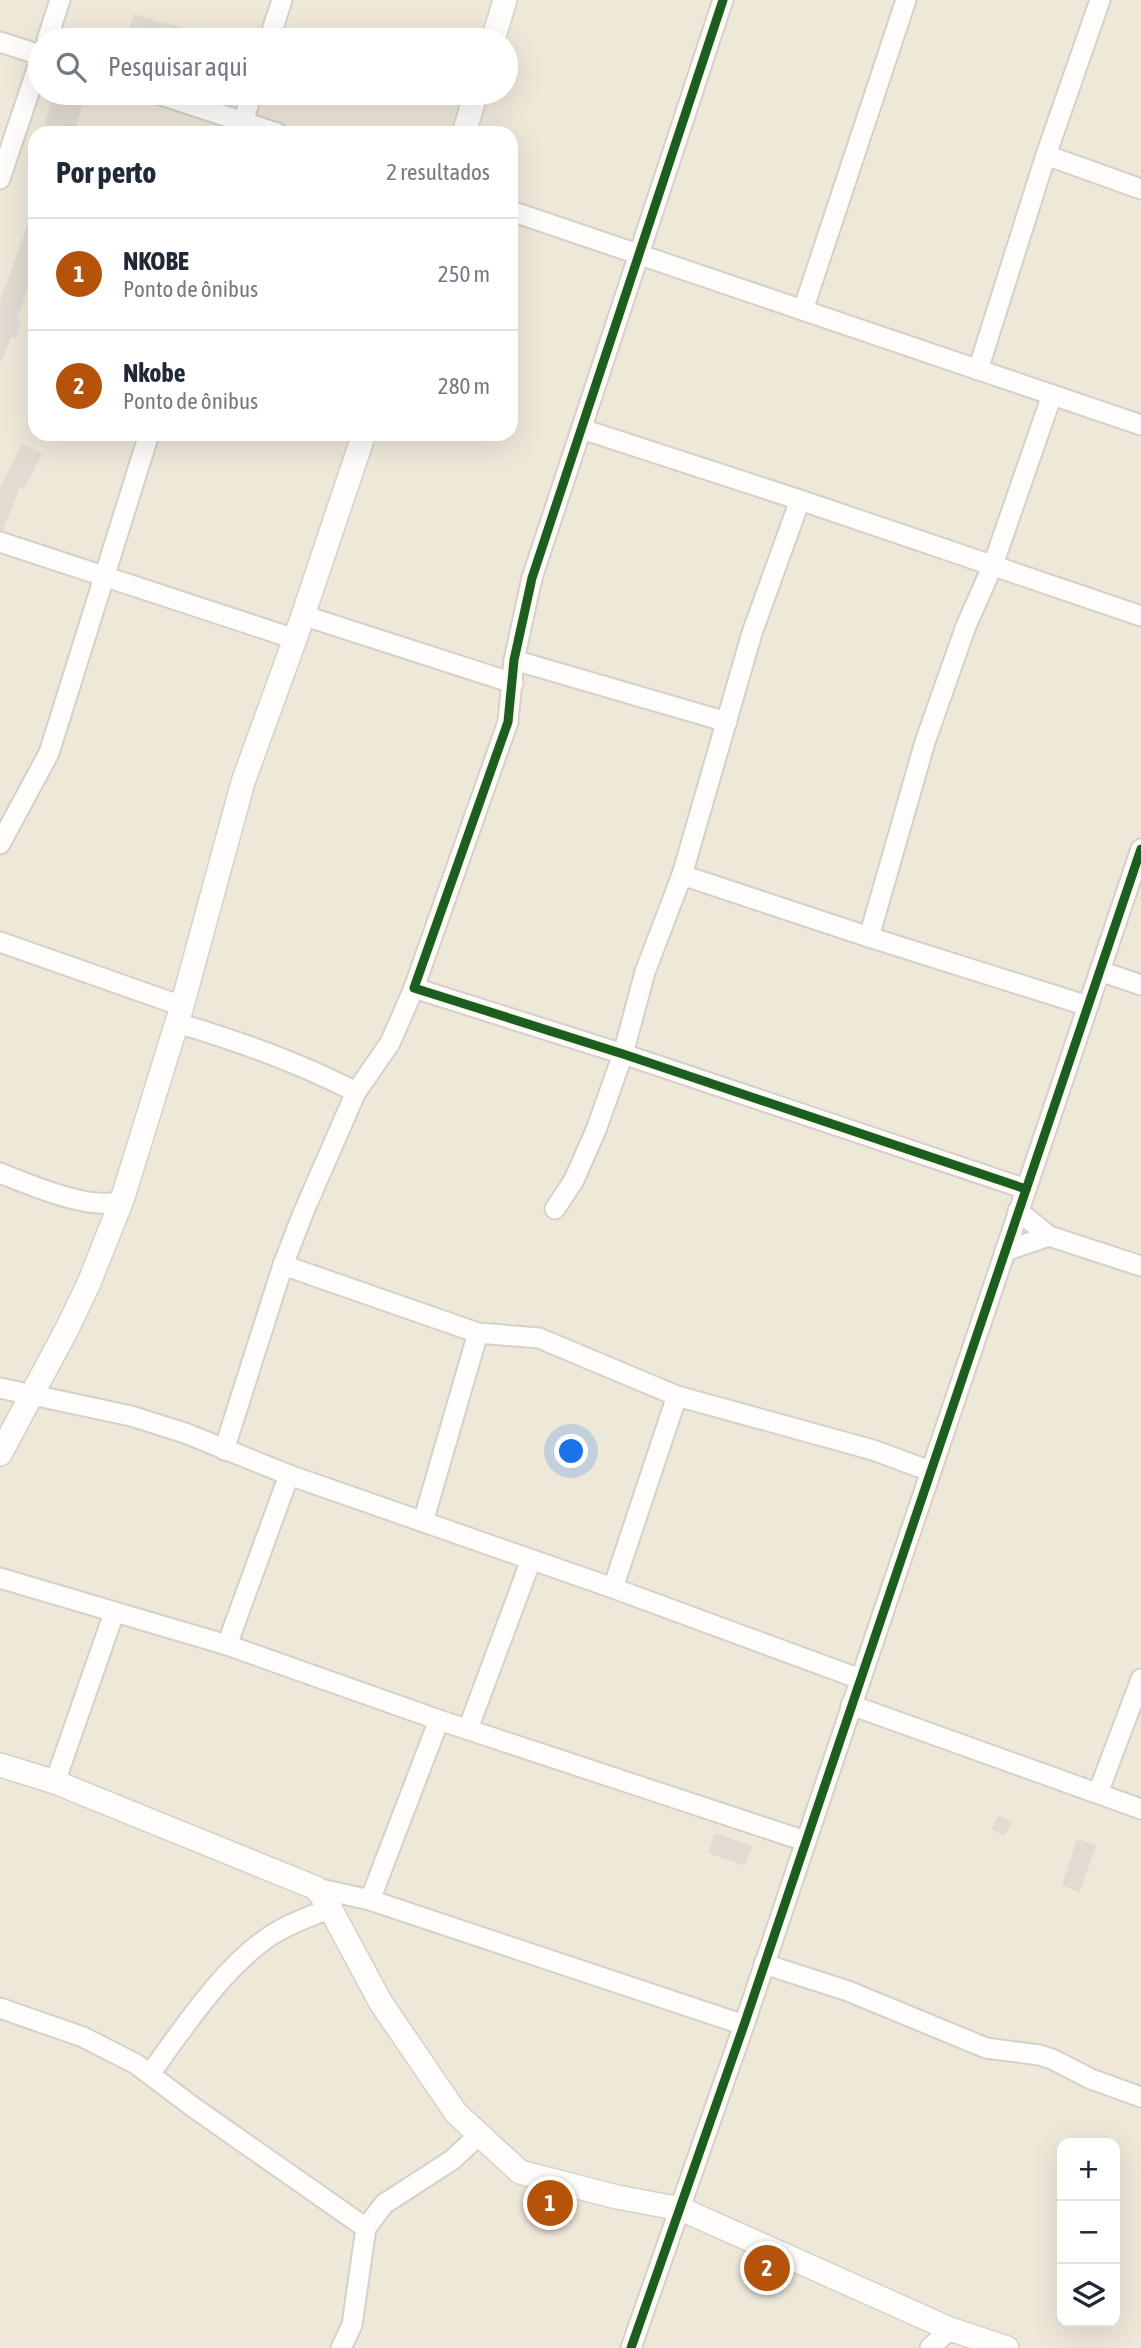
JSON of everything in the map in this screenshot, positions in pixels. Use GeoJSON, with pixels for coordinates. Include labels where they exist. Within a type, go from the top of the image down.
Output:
{"type":"FeatureCollection","features":[{"type":"Feature","properties":{"kind":"street"},"geometry":{"type":"LineString","coordinates":[[51,28],[60,0]]}},
{"type":"Feature","properties":{"kind":"street"},"geometry":{"type":"LineString","coordinates":[[273,28],[282,0]]}},
{"type":"Feature","properties":{"kind":"street"},"geometry":{"type":"LineString","coordinates":[[497,28],[505,0]]}},
{"type":"Feature","properties":{"kind":"street"},"geometry":{"type":"LineString","coordinates":[[224,1450],[283,1265],[356,1092],[390,1043],[414,988],[508,722],[514,660],[532,579],[723,0]]}},
{"type":"Feature","properties":{"kind":"street"},"geometry":{"type":"LineString","coordinates":[[803,310],[906,0]]}},
{"type":"Feature","properties":{"kind":"street"},"geometry":{"type":"LineString","coordinates":[[978,370],[1046,155],[1100,0]]}},
{"type":"Feature","properties":{"kind":"street"},"geometry":{"type":"LineString","coordinates":[[0,42],[28,52]]}},
{"type":"Feature","properties":{"kind":"street"},"geometry":{"type":"LineString","coordinates":[[0,179],[28,94]]}},
{"type":"Feature","properties":{"kind":"street"},"geometry":{"type":"LineString","coordinates":[[185,105],[238,126]]}},
{"type":"Feature","properties":{"kind":"street"},"geometry":{"type":"LineString","coordinates":[[241,126],[248,105]]}},
{"type":"Feature","properties":{"kind":"street"},"geometry":{"type":"LineString","coordinates":[[466,126],[472,105]]}},
{"type":"Feature","properties":{"kind":"street"},"geometry":{"type":"LineString","coordinates":[[1046,155],[1141,189]]}},
{"type":"Feature","properties":{"kind":"street"},"geometry":{"type":"LineString","coordinates":[[518,213],[1141,425]]}},
{"type":"Feature","properties":{"kind":"street"},"geometry":{"type":"LineString","coordinates":[[869,937],[925,742],[967,626],[993,565],[1052,395]]}},
{"type":"Feature","properties":{"kind":"street"},"geometry":{"type":"LineString","coordinates":[[582,429],[800,500],[1141,617]]}},
{"type":"Feature","properties":{"kind":"street"},"geometry":{"type":"LineString","coordinates":[[0,844],[50,753],[147,441]]}},
{"type":"Feature","properties":{"kind":"street"},"geometry":{"type":"LineString","coordinates":[[0,1454],[89,1283],[122,1200],[180,1014],[243,782],[295,639],[362,441]]}},
{"type":"Feature","properties":{"kind":"street"},"geometry":{"type":"LineString","coordinates":[[555,1209],[575,1180],[622,1054],[645,972],[682,875],[752,633],[800,500]]}},
{"type":"Feature","properties":{"kind":"street"},"geometry":{"type":"LineString","coordinates":[[0,541],[295,639]]}},
{"type":"Feature","properties":{"kind":"street"},"geometry":{"type":"LineString","coordinates":[[302,615],[513,683]]}},
{"type":"Feature","properties":{"kind":"street"},"geometry":{"type":"LineString","coordinates":[[514,660],[727,722]]}},
{"type":"Feature","properties":{"kind":"street"},"geometry":{"type":"LineString","coordinates":[[631,2348],[744,2025],[1141,849]]}},
{"type":"Feature","properties":{"kind":"street"},"geometry":{"type":"LineString","coordinates":[[682,875],[1088,1006]]}},
{"type":"Feature","properties":{"kind":"street"},"geometry":{"type":"LineString","coordinates":[[0,942],[180,1014],[317,1072],[356,1092]]}},
{"type":"Feature","properties":{"kind":"street"},"geometry":{"type":"LineString","coordinates":[[1100,971],[1141,985]]}},
{"type":"Feature","properties":{"kind":"street"},"geometry":{"type":"LineString","coordinates":[[414,988],[622,1054],[1026,1189]]}},
{"type":"Feature","properties":{"kind":"street"},"geometry":{"type":"LineString","coordinates":[[0,1173],[38,1188],[97,1205],[112,1205],[122,1200]]}},
{"type":"Feature","properties":{"kind":"street"},"geometry":{"type":"LineString","coordinates":[[1018,1212],[1049,1236],[1141,1266]]}},
{"type":"Feature","properties":{"kind":"street"},"geometry":{"type":"LineString","coordinates":[[1005,1251],[1049,1236]]}},
{"type":"Feature","properties":{"kind":"street"},"geometry":{"type":"LineString","coordinates":[[283,1265],[478,1333],[539,1338],[677,1396],[860,1447],[930,1471]]}},
{"type":"Feature","properties":{"kind":"street"},"geometry":{"type":"LineString","coordinates":[[423,1522],[478,1333]]}},
{"type":"Feature","properties":{"kind":"street"},"geometry":{"type":"LineString","coordinates":[[0,1388],[131,1416],[185,1433],[289,1475],[613,1588],[860,1679]]}},
{"type":"Feature","properties":{"kind":"street"},"geometry":{"type":"LineString","coordinates":[[613,1588],[677,1396]]}},
{"type":"Feature","properties":{"kind":"street"},"geometry":{"type":"LineString","coordinates":[[227,1645],[289,1475]]}},
{"type":"Feature","properties":{"kind":"street"},"geometry":{"type":"LineString","coordinates":[[468,1729],[531,1560]]}},
{"type":"Feature","properties":{"kind":"street"},"geometry":{"type":"LineString","coordinates":[[0,1578],[227,1645],[439,1720],[805,1841]]}},
{"type":"Feature","properties":{"kind":"street"},"geometry":{"type":"LineString","coordinates":[[55,1782],[114,1613]]}},
{"type":"Feature","properties":{"kind":"street"},"geometry":{"type":"LineString","coordinates":[[1098,1793],[1141,1679]]}},
{"type":"Feature","properties":{"kind":"street"},"geometry":{"type":"LineString","coordinates":[[851,1705],[1141,1809]]}},
{"type":"Feature","properties":{"kind":"street"},"geometry":{"type":"LineString","coordinates":[[369,1900],[439,1720]]}},
{"type":"Feature","properties":{"kind":"street"},"geometry":{"type":"LineString","coordinates":[[0,1765],[55,1782],[316,1888],[369,1900],[744,2025]]}},
{"type":"Feature","properties":{"kind":"street"},"geometry":{"type":"LineString","coordinates":[[316,1888],[330,1908],[381,2003],[456,2113],[520,2172],[617,2197],[681,2209],[950,2329],[1007,2348]]}},
{"type":"Feature","properties":{"kind":"street"},"geometry":{"type":"LineString","coordinates":[[149,2074],[200,2006],[246,1956],[278,1931],[330,1908]]}},
{"type":"Feature","properties":{"kind":"street"},"geometry":{"type":"LineString","coordinates":[[764,1964],[848,1991],[986,2049],[1052,2059],[1069,2070],[1141,2097]]}},
{"type":"Feature","properties":{"kind":"street"},"geometry":{"type":"LineString","coordinates":[[0,2008],[83,2037],[136,2064],[366,2228]]}},
{"type":"Feature","properties":{"kind":"street"},"geometry":{"type":"LineString","coordinates":[[342,2348],[352,2325],[366,2228],[384,2204],[452,2160],[480,2134]]}},
{"type":"Feature","properties":{"kind":"street"},"geometry":{"type":"LineString","coordinates":[[930,2348],[950,2329]]}},
{"type":"Feature","properties":{"kind":"shaded area"},"geometry":{"type":"Polygon","coordinates":[[[0,0],[1141,0],[1141,2348],[0,2348],[0,0]]]}},
{"type":"Feature","properties":{"kind":"building"},"geometry":{"type":"Polygon","coordinates":[[[134,14],[182,28],[130,28],[134,14]]]}},
{"type":"Feature","properties":{"kind":"building"},"geometry":{"type":"Polygon","coordinates":[[[50,105],[83,105],[76,126],[45,124],[50,105]]]}},
{"type":"Feature","properties":{"kind":"building"},"geometry":{"type":"Polygon","coordinates":[[[28,223],[28,288],[17,319],[21,320],[16,338],[11,337],[2,361],[0,301],[28,223]]]}},
{"type":"Feature","properties":{"kind":"building"},"geometry":{"type":"Polygon","coordinates":[[[22,443],[42,454],[24,489],[20,487],[3,530],[0,530],[0,487],[22,443]]]}},
{"type":"Feature","properties":{"kind":"building"},"geometry":{"type":"Polygon","coordinates":[[[999,1815],[1012,1822],[1004,1836],[991,1829],[999,1815]]]}},
{"type":"Feature","properties":{"kind":"building"},"geometry":{"type":"Polygon","coordinates":[[[715,1833],[752,1846],[745,1866],[708,1853],[715,1833]]]}},
{"type":"Feature","properties":{"kind":"building"},"geometry":{"type":"Polygon","coordinates":[[[1077,1839],[1096,1845],[1080,1892],[1062,1885],[1077,1839]]]}},
{"type":"Feature","properties":{"kind":"cycle path"},"geometry":{"type":"LineString","coordinates":[[723,0],[532,578],[514,660],[508,722],[414,988],[623,1054],[1026,1189]]}},
{"type":"Feature","properties":{"kind":"cycle path"},"geometry":{"type":"LineString","coordinates":[[631,2348],[744,2025],[1141,849]]}},
{"type":"Feature","properties":{"kind":"place","name":"NKOBE"},"geometry":{"type":"Point","coordinates":[550,2203]}},
{"type":"Feature","properties":{"kind":"place","name":"Nkobe"},"geometry":{"type":"Point","coordinates":[767,2268]}}]}
